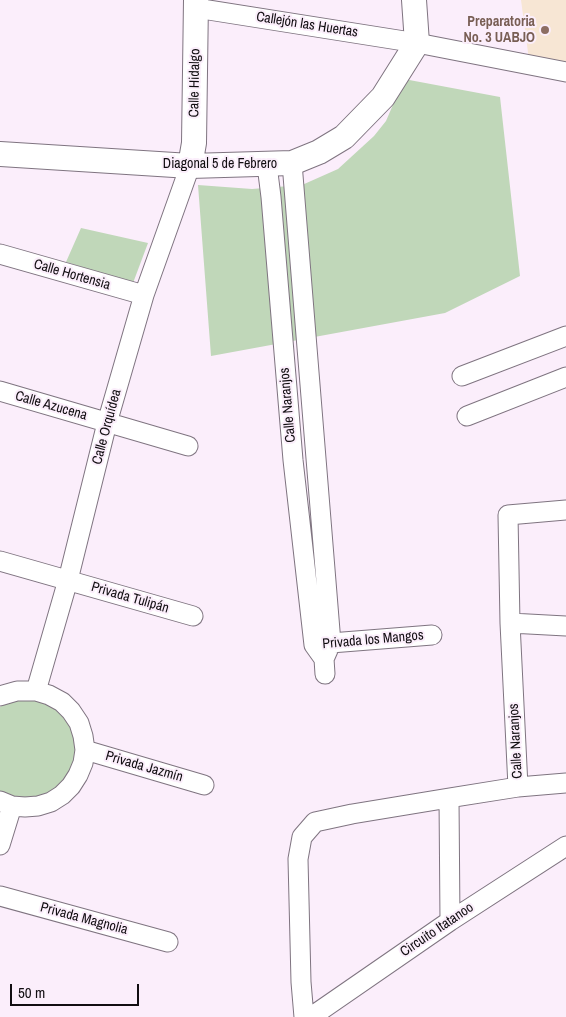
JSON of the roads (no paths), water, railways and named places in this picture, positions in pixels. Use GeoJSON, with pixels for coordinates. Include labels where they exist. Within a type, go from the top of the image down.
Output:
{"type":"FeatureCollection","features":[{"type":"Feature","properties":{"kind":"main road"},"geometry":{"type":"LineString","coordinates":[[414,0],[417,43]]}},
{"type":"Feature","properties":{"kind":"main road","name":"Calle Hidalgo"},"geometry":{"type":"LineString","coordinates":[[190,166],[194,143],[196,4]]}},
{"type":"Feature","properties":{"kind":"main road","name":"Diagonal 5 de Febrero"},"geometry":{"type":"LineString","coordinates":[[0,154],[190,166],[292,163],[319,152],[344,137],[383,97],[417,43]]}},
{"type":"Feature","properties":{"kind":"street","name":"Callejón las Huertas"},"geometry":{"type":"LineString","coordinates":[[196,4],[417,43],[566,72]]}},
{"type":"Feature","properties":{"kind":"street","name":"Calle Naranjos"},"geometry":{"type":"LineString","coordinates":[[292,163],[316,459],[324,655]]}},
{"type":"Feature","properties":{"kind":"street","name":"Calle Naranjos"},"geometry":{"type":"LineString","coordinates":[[267,165],[293,460],[324,655]]}},
{"type":"Feature","properties":{"kind":"street","name":"Calle Orquídea"},"geometry":{"type":"LineString","coordinates":[[36,690],[68,580],[107,423],[144,295],[190,166]]}},
{"type":"Feature","properties":{"kind":"street","name":"Calle Hortensia"},"geometry":{"type":"LineString","coordinates":[[0,254],[144,295]]}},
{"type":"Feature","properties":{"kind":"street"},"geometry":{"type":"LineString","coordinates":[[277,266],[300,262]]}},
{"type":"Feature","properties":{"kind":"street"},"geometry":{"type":"LineString","coordinates":[[462,376],[566,336]]}},
{"type":"Feature","properties":{"kind":"street"},"geometry":{"type":"LineString","coordinates":[[467,416],[566,377]]}},
{"type":"Feature","properties":{"kind":"street","name":"Calle Azucena"},"geometry":{"type":"LineString","coordinates":[[0,392],[188,446]]}},
{"type":"Feature","properties":{"kind":"street"},"geometry":{"type":"LineString","coordinates":[[293,460],[316,459]]}},
{"type":"Feature","properties":{"kind":"street","name":"Calle Naranjos"},"geometry":{"type":"LineString","coordinates":[[518,787],[510,623],[508,515],[566,510]]}},
{"type":"Feature","properties":{"kind":"street","name":"Privada Tulipán"},"geometry":{"type":"LineString","coordinates":[[0,561],[193,616]]}},
{"type":"Feature","properties":{"kind":"street"},"geometry":{"type":"LineString","coordinates":[[510,623],[566,626]]}},
{"type":"Feature","properties":{"kind":"street","name":"Privada los Mangos"},"geometry":{"type":"LineString","coordinates":[[324,655],[432,635]]}},
{"type":"Feature","properties":{"kind":"street"},"geometry":{"type":"LineString","coordinates":[[0,696],[17,690],[36,690],[62,702],[79,723],[85,750],[83,763],[78,775],[62,795],[51,802],[38,806],[25,807],[6,804],[0,845]]}},
{"type":"Feature","properties":{"kind":"street","name":"Privada Jazmín"},"geometry":{"type":"LineString","coordinates":[[85,750],[204,785]]}},
{"type":"Feature","properties":{"kind":"street"},"geometry":{"type":"LineString","coordinates":[[304,1017],[301,982],[298,859],[302,837],[315,822],[352,814],[518,787],[566,783]]}},
{"type":"Feature","properties":{"kind":"street"},"geometry":{"type":"LineString","coordinates":[[449,798],[450,921]]}},
{"type":"Feature","properties":{"kind":"street","name":"Circuito Itatanoo"},"geometry":{"type":"LineString","coordinates":[[311,1017],[450,921],[566,846]]}},
{"type":"Feature","properties":{"kind":"street","name":"Privada Magnolia"},"geometry":{"type":"LineString","coordinates":[[0,896],[168,942]]}},
{"type":"Feature","properties":{"kind":"place","name":"Preparatoria No. 3 UABJO"},"geometry":{"type":"Point","coordinates":[545,30]}}]}
